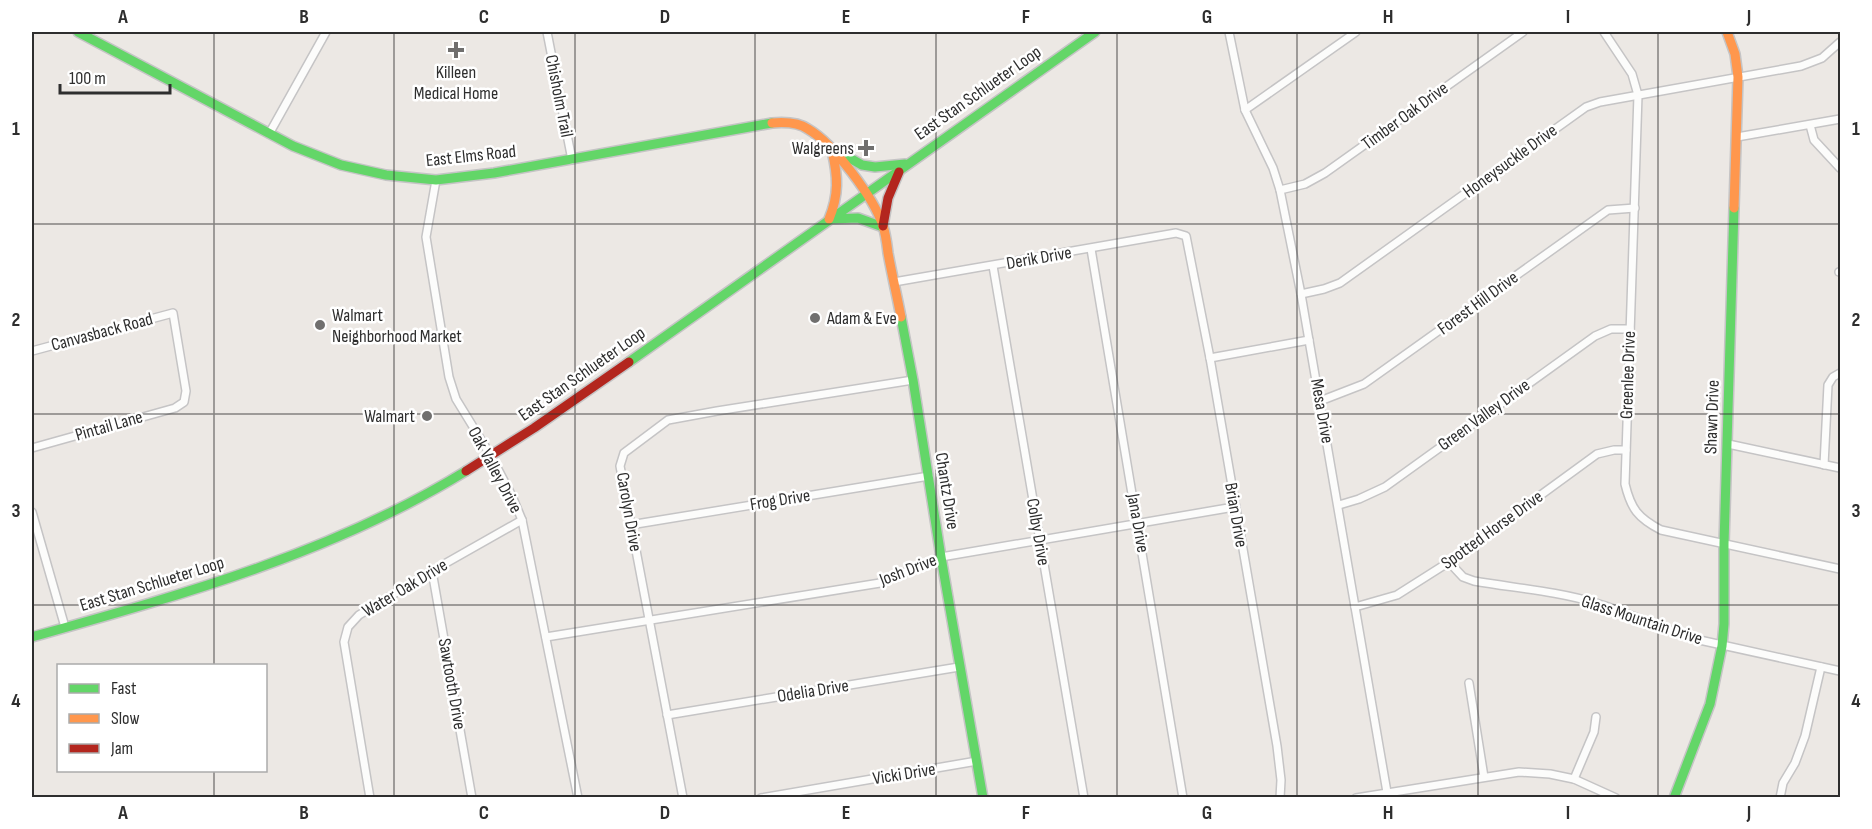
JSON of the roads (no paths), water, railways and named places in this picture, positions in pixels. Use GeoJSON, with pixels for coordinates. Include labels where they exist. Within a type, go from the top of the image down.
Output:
{"type":"FeatureCollection","features":[{"type":"Feature","properties":{"kind":"main road","name":"East Elms Road"},"geometry":{"type":"LineString","coordinates":[[78,32],[269,134],[341,165],[386,175],[436,180],[495,173],[781,123],[800,125],[809,129],[831,148],[866,193]]}},
{"type":"Feature","properties":{"kind":"main road","name":"East Stan Schlueter Loop"},"geometry":{"type":"LineString","coordinates":[[32,637],[234,576],[318,545],[418,499],[491,456],[618,371],[1095,32]]}},
{"type":"Feature","properties":{"kind":"main road","name":"Shawn Drive"},"geometry":{"type":"LineString","coordinates":[[1674,798],[1706,719],[1713,694],[1724,624],[1724,544],[1738,77],[1735,54],[1727,32]]}},
{"type":"Feature","properties":{"kind":"main road"},"geometry":{"type":"LineString","coordinates":[[831,148],[862,165],[875,167],[905,165]]}},
{"type":"Feature","properties":{"kind":"main road"},"geometry":{"type":"LineString","coordinates":[[829,220],[837,201],[839,184],[831,148]]}},
{"type":"Feature","properties":{"kind":"main road"},"geometry":{"type":"LineString","coordinates":[[829,220],[850,216],[862,218],[883,227],[887,200],[893,182],[905,165]]}},
{"type":"Feature","properties":{"kind":"main road","name":"Chantz Drive"},"geometry":{"type":"LineString","coordinates":[[866,193],[883,227],[913,380],[983,798]]}},
{"type":"Feature","properties":{"kind":"street"},"geometry":{"type":"LineString","coordinates":[[269,134],[326,32]]}},
{"type":"Feature","properties":{"kind":"street","name":"Chisholm Trail"},"geometry":{"type":"LineString","coordinates":[[547,32],[572,160]]}},
{"type":"Feature","properties":{"kind":"street","name":"Mesa Drive"},"geometry":{"type":"LineString","coordinates":[[1229,32],[1245,110],[1273,168],[1280,190],[1339,505],[1388,795]]}},
{"type":"Feature","properties":{"kind":"street"},"geometry":{"type":"LineString","coordinates":[[1245,110],[1356,32]]}},
{"type":"Feature","properties":{"kind":"street","name":"Timber Oak Drive"},"geometry":{"type":"LineString","coordinates":[[1280,190],[1305,184],[1325,173],[1523,32]]}},
{"type":"Feature","properties":{"kind":"street","name":"Greenlee Drive"},"geometry":{"type":"LineString","coordinates":[[1604,32],[1632,74],[1638,95],[1625,484],[1633,508],[1641,517],[1661,530],[1840,569]]}},
{"type":"Feature","properties":{"kind":"street","name":"Honeysuckle Drive"},"geometry":{"type":"LineString","coordinates":[[1301,294],[1340,283],[1586,107],[1600,102],[1810,63],[1822,57],[1840,42]]}},
{"type":"Feature","properties":{"kind":"street"},"geometry":{"type":"LineString","coordinates":[[1737,137],[1840,120]]}},
{"type":"Feature","properties":{"kind":"street"},"geometry":{"type":"LineString","coordinates":[[1810,125],[1814,140],[1840,168]]}},
{"type":"Feature","properties":{"kind":"street","name":"Oak Valley Drive"},"geometry":{"type":"LineString","coordinates":[[436,180],[426,237],[449,377],[456,399],[513,496],[522,520],[578,798]]}},
{"type":"Feature","properties":{"kind":"street","name":"Forest Hill Drive"},"geometry":{"type":"LineString","coordinates":[[1320,401],[1364,384],[1608,210],[1635,208]]}},
{"type":"Feature","properties":{"kind":"street","name":"Derik Drive"},"geometry":{"type":"LineString","coordinates":[[894,282],[1176,233],[1183,234]]}},
{"type":"Feature","properties":{"kind":"street","name":"Brian Drive"},"geometry":{"type":"LineString","coordinates":[[1183,234],[1186,236],[1210,358],[1277,746],[1281,780],[1280,798]]}},
{"type":"Feature","properties":{"kind":"street","name":"Jana Drive"},"geometry":{"type":"LineString","coordinates":[[1091,249],[1184,798]]}},
{"type":"Feature","properties":{"kind":"street","name":"Colby Drive"},"geometry":{"type":"LineString","coordinates":[[993,266],[1084,798]]}},
{"type":"Feature","properties":{"kind":"street","name":"Canvasback Road"},"geometry":{"type":"LineString","coordinates":[[32,351],[173,313],[186,391],[184,402]]}},
{"type":"Feature","properties":{"kind":"street","name":"Green Valley Drive"},"geometry":{"type":"LineString","coordinates":[[1339,505],[1385,487],[1595,336],[1611,328],[1630,328]]}},
{"type":"Feature","properties":{"kind":"street"},"geometry":{"type":"LineString","coordinates":[[1210,358],[1309,340]]}},
{"type":"Feature","properties":{"kind":"street"},"geometry":{"type":"LineString","coordinates":[[1824,465],[1828,385],[1833,377],[1840,373]]}},
{"type":"Feature","properties":{"kind":"street","name":"Carolyn Drive"},"geometry":{"type":"LineString","coordinates":[[683,798],[630,525],[620,466],[624,453],[668,420],[913,380]]}},
{"type":"Feature","properties":{"kind":"street","name":"Pintail Lane"},"geometry":{"type":"LineString","coordinates":[[32,448],[175,408],[184,402]]}},
{"type":"Feature","properties":{"kind":"street"},"geometry":{"type":"LineString","coordinates":[[1728,444],[1840,468]]}},
{"type":"Feature","properties":{"kind":"street","name":"Spotted Horse Drive"},"geometry":{"type":"LineString","coordinates":[[1355,606],[1397,595],[1449,562],[1597,454],[1626,450]]}},
{"type":"Feature","properties":{"kind":"street","name":"Frog Drive"},"geometry":{"type":"LineString","coordinates":[[630,525],[929,476]]}},
{"type":"Feature","properties":{"kind":"street","name":"Josh Drive"},"geometry":{"type":"LineString","coordinates":[[546,636],[880,583],[941,557],[1234,507]]}},
{"type":"Feature","properties":{"kind":"street"},"geometry":{"type":"LineString","coordinates":[[32,512],[66,627]]}},
{"type":"Feature","properties":{"kind":"street","name":"Water Oak Drive"},"geometry":{"type":"LineString","coordinates":[[370,798],[344,642],[348,627],[359,615],[522,520]]}},
{"type":"Feature","properties":{"kind":"street","name":"Glass Mountain Drive"},"geometry":{"type":"LineString","coordinates":[[1449,562],[1463,577],[1474,581],[1596,603],[1672,632],[1722,646],[1840,671]]}},
{"type":"Feature","properties":{"kind":"street","name":"Sawtooth Drive"},"geometry":{"type":"LineString","coordinates":[[432,571],[472,798]]}},
{"type":"Feature","properties":{"kind":"street","name":"Odelia Drive"},"geometry":{"type":"LineString","coordinates":[[667,715],[960,667]]}},
{"type":"Feature","properties":{"kind":"street"},"geometry":{"type":"LineString","coordinates":[[1780,798],[1783,783],[1795,763],[1804,736],[1821,667]]}},
{"type":"Feature","properties":{"kind":"street"},"geometry":{"type":"LineString","coordinates":[[1468,683],[1484,777]]}},
{"type":"Feature","properties":{"kind":"street"},"geometry":{"type":"LineString","coordinates":[[1574,779],[1594,732],[1596,717]]}},
{"type":"Feature","properties":{"kind":"street","name":"Vicki Drive"},"geometry":{"type":"LineString","coordinates":[[761,798],[977,761]]}},
{"type":"Feature","properties":{"kind":"street"},"geometry":{"type":"LineString","coordinates":[[1356,798],[1388,795],[1519,772],[1535,772],[1574,779],[1616,798]]}},
{"type":"Feature","properties":{"kind":"place","name":"Killeen Medical Home"},"geometry":{"type":"Point","coordinates":[456,50]}},
{"type":"Feature","properties":{"kind":"place","name":"Walgreens"},"geometry":{"type":"Point","coordinates":[866,148]}},
{"type":"Feature","properties":{"kind":"place","name":"Adam & Eve"},"geometry":{"type":"Point","coordinates":[815,318]}},
{"type":"Feature","properties":{"kind":"place","name":"Walmart Neighborhood Market"},"geometry":{"type":"Point","coordinates":[320,325]}},
{"type":"Feature","properties":{"kind":"place","name":"Walmart"},"geometry":{"type":"Point","coordinates":[427,416]}}]}
